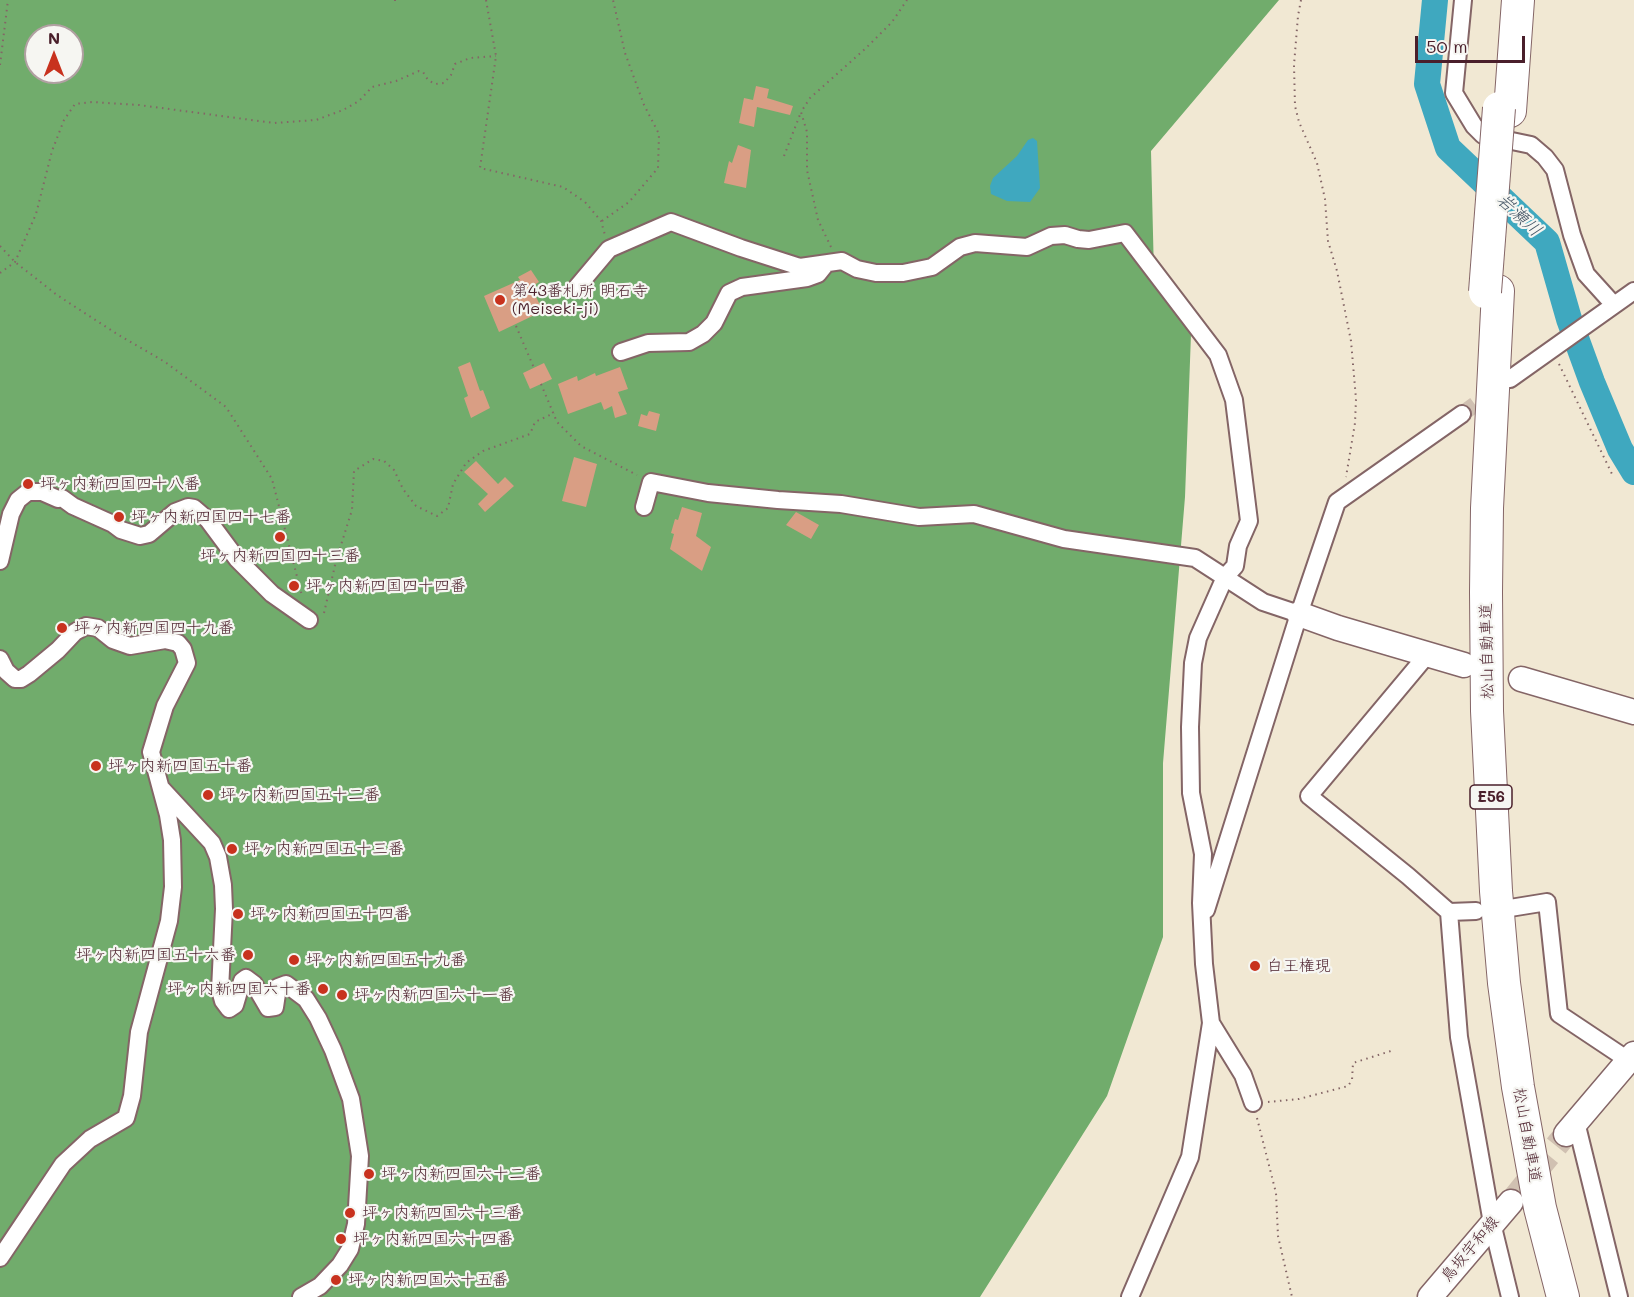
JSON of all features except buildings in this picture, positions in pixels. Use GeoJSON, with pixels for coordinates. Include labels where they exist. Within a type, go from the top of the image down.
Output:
{"type":"FeatureCollection","features":[{"type":"Feature","properties":{"kind":"highway","name":"松山自動車道"},"geometry":{"type":"LineString","coordinates":[[1505,110],[1507,0]]}},
{"type":"Feature","properties":{"kind":"highway","name":"松山自動車道"},"geometry":{"type":"LineString","coordinates":[[1518,0],[1505,110],[1474,523],[1473,689],[1481,880],[1506,1088],[1527,1218],[1548,1297]]}},
{"type":"Feature","properties":{"kind":"highway","name":"松山自動車道"},"geometry":{"type":"LineString","coordinates":[[1492,292],[1486,592],[1487,711],[1496,891],[1504,983],[1518,1087],[1540,1208],[1563,1297]]}},
{"type":"Feature","properties":{"kind":"street"},"geometry":{"type":"LineString","coordinates":[[1463,0],[1454,93],[1474,126],[1483,135],[1531,145],[1555,170],[1572,235],[1586,274],[1608,310]]}},
{"type":"Feature","properties":{"kind":"street"},"geometry":{"type":"LineString","coordinates":[[577,287],[609,249],[671,222],[800,267],[834,262],[876,273],[903,273],[932,267],[960,247],[975,243],[1027,248],[1051,236],[1065,235],[1089,240],[1125,233],[1218,356],[1234,400],[1249,520],[1238,546],[1235,566],[1225,577],[1198,639],[1193,663],[1190,727],[1191,793],[1203,854],[1201,903],[1204,964],[1211,1023],[1190,1157],[1130,1297]]}},
{"type":"Feature","properties":{"kind":"street"},"geometry":{"type":"LineString","coordinates":[[621,352],[648,343],[689,342],[704,334],[714,323],[729,293],[742,287],[807,278],[818,274],[834,262]]}},
{"type":"Feature","properties":{"kind":"street"},"geometry":{"type":"LineString","coordinates":[[1510,379],[1634,291]]}},
{"type":"Feature","properties":{"kind":"street"},"geometry":{"type":"LineString","coordinates":[[1203,922],[1299,614],[1337,502],[1462,414]]}},
{"type":"Feature","properties":{"kind":"street"},"geometry":{"type":"LineString","coordinates":[[644,507],[651,482],[708,493],[778,501],[841,504],[919,517],[974,514],[1064,539],[1195,558],[1263,602],[1464,665]]}},
{"type":"Feature","properties":{"kind":"street"},"geometry":{"type":"LineString","coordinates":[[0,561],[10,514],[18,500],[28,492],[42,492],[58,499],[62,498],[121,530],[140,536],[149,534],[175,512],[188,507],[194,508],[208,520],[237,560],[272,594],[309,620]]}},
{"type":"Feature","properties":{"kind":"street"},"geometry":{"type":"LineString","coordinates":[[0,659],[6,671],[15,679],[21,679],[58,650],[75,632],[86,626],[98,628],[113,640],[130,646],[165,640],[178,643],[183,649],[187,663],[165,706],[151,752],[168,815],[172,840],[173,887],[169,921],[139,1032],[132,1096],[126,1118],[90,1140],[63,1164],[0,1258]]}},
{"type":"Feature","properties":{"kind":"street"},"geometry":{"type":"LineString","coordinates":[[1427,655],[1309,796],[1449,912],[1476,911]]}},
{"type":"Feature","properties":{"kind":"street"},"geometry":{"type":"LineString","coordinates":[[1521,679],[1634,712]]}},
{"type":"Feature","properties":{"kind":"street"},"geometry":{"type":"LineString","coordinates":[[159,786],[212,843],[218,857],[224,909],[220,990],[223,1001],[229,1009],[235,1005],[242,981],[246,978],[254,984],[268,1008],[275,1006],[278,987],[286,984],[306,999],[333,1050],[351,1099],[360,1156],[354,1232],[350,1249],[340,1265],[320,1286],[301,1297]]}},
{"type":"Feature","properties":{"kind":"street"},"geometry":{"type":"LineString","coordinates":[[1510,908],[1547,902],[1559,1014],[1631,1057],[1571,1128],[1619,1297]]}},
{"type":"Feature","properties":{"kind":"street"},"geometry":{"type":"LineString","coordinates":[[1449,912],[1459,1037],[1492,1223],[1510,1297]]}},
{"type":"Feature","properties":{"kind":"street"},"geometry":{"type":"LineString","coordinates":[[1211,1023],[1243,1075],[1253,1103]]}},
{"type":"Feature","properties":{"kind":"street","name":"鳥坂宇和線"},"geometry":{"type":"LineString","coordinates":[[1430,1297],[1511,1202]]}},
{"type":"Feature","properties":{"kind":"path"},"geometry":{"type":"LineString","coordinates":[[0,65],[8,0]]}},
{"type":"Feature","properties":{"kind":"path"},"geometry":{"type":"LineString","coordinates":[[486,0],[496,57],[480,168],[563,187],[585,202],[602,221],[609,249]]}},
{"type":"Feature","properties":{"kind":"path"},"geometry":{"type":"LineString","coordinates":[[602,221],[629,202],[658,168],[659,134],[644,105],[625,53],[613,0]]}},
{"type":"Feature","properties":{"kind":"path"},"geometry":{"type":"LineString","coordinates":[[784,156],[801,112],[810,98],[866,49],[892,22],[907,0]]}},
{"type":"Feature","properties":{"kind":"path"},"geometry":{"type":"LineString","coordinates":[[1301,0],[1294,65],[1295,106],[1299,123],[1317,163],[1325,199],[1328,241],[1337,271],[1351,341],[1356,399],[1355,423],[1345,480],[1337,502]]}},
{"type":"Feature","properties":{"kind":"path"},"geometry":{"type":"LineString","coordinates":[[0,273],[15,262],[36,214],[52,151],[64,120],[75,104],[92,102],[139,105],[274,123],[316,120],[343,110],[358,101],[372,87],[396,81],[419,71],[435,84],[444,83],[451,75],[455,64],[470,58],[496,57]]}},
{"type":"Feature","properties":{"kind":"path"},"geometry":{"type":"LineString","coordinates":[[801,112],[807,132],[807,170],[818,220],[830,244],[834,262]]}},
{"type":"Feature","properties":{"kind":"path"},"geometry":{"type":"LineString","coordinates":[[0,246],[15,262],[57,295],[165,362],[226,407],[272,479],[309,620],[322,620],[336,561],[352,510],[354,471],[373,459],[384,461],[394,470],[403,489],[416,506],[437,516],[448,508],[453,484],[466,463],[483,451],[530,435],[535,422],[554,413]]}},
{"type":"Feature","properties":{"kind":"path"},"geometry":{"type":"LineString","coordinates":[[516,326],[534,368]]}},
{"type":"Feature","properties":{"kind":"path"},"geometry":{"type":"LineString","coordinates":[[1559,345],[1612,474]]}},
{"type":"Feature","properties":{"kind":"path"},"geometry":{"type":"LineString","coordinates":[[541,384],[557,422],[581,446],[651,482]]}},
{"type":"Feature","properties":{"kind":"path"},"geometry":{"type":"LineString","coordinates":[[1292,1297],[1278,1236],[1276,1193],[1253,1103],[1299,1099],[1348,1086],[1352,1080],[1353,1063],[1394,1050]]}},
{"type":"Feature","properties":{"kind":"green space"},"geometry":{"type":"Polygon","coordinates":[[[0,0],[1279,0],[1151,151],[1154,275],[1191,334],[1185,497],[1163,763],[1163,937],[1107,1096],[980,1297],[0,1297],[0,0]]]}},
{"type":"Feature","properties":{"kind":"water"},"geometry":{"type":"Polygon","coordinates":[[[1033,138],[1037,141],[1040,188],[1030,202],[1007,201],[991,194],[990,186],[993,178],[1017,156],[1028,140],[1033,138]]]}},
{"type":"Feature","properties":{"kind":"waterway","name":"岩瀬川"},"geometry":{"type":"LineString","coordinates":[[1435,0],[1427,84],[1448,148],[1547,242],[1569,319],[1592,382],[1620,449],[1634,472]]}},
{"type":"Feature","properties":{"kind":"tunnel"},"geometry":{"type":"LineString","coordinates":[[1462,414],[1495,390]]}},
{"type":"Feature","properties":{"kind":"tunnel"},"geometry":{"type":"LineString","coordinates":[[1511,1202],[1566,1134]]}},
{"type":"Feature","properties":{"kind":"place","name":"第43番札所 明石寺 (Meiseki-ji)"},"geometry":{"type":"Point","coordinates":[500,300]}},
{"type":"Feature","properties":{"kind":"place","name":"坪ヶ内新四国四十八番"},"geometry":{"type":"Point","coordinates":[28,484]}},
{"type":"Feature","properties":{"kind":"place","name":"坪ヶ内新四国四十七番"},"geometry":{"type":"Point","coordinates":[119,517]}},
{"type":"Feature","properties":{"kind":"place","name":"坪ヶ内新四国四十三番"},"geometry":{"type":"Point","coordinates":[280,537]}},
{"type":"Feature","properties":{"kind":"place","name":"坪ヶ内新四国四十四番"},"geometry":{"type":"Point","coordinates":[294,586]}},
{"type":"Feature","properties":{"kind":"place","name":"坪ヶ内新四国四十九番"},"geometry":{"type":"Point","coordinates":[62,628]}},
{"type":"Feature","properties":{"kind":"place","name":"坪ヶ内新四国五十番"},"geometry":{"type":"Point","coordinates":[96,766]}},
{"type":"Feature","properties":{"kind":"place","name":"坪ヶ内新四国五十二番"},"geometry":{"type":"Point","coordinates":[208,795]}},
{"type":"Feature","properties":{"kind":"place","name":"坪ヶ内新四国五十三番"},"geometry":{"type":"Point","coordinates":[232,849]}},
{"type":"Feature","properties":{"kind":"place","name":"坪ヶ内新四国五十四番"},"geometry":{"type":"Point","coordinates":[238,914]}},
{"type":"Feature","properties":{"kind":"place","name":"坪ヶ内新四国五十六番"},"geometry":{"type":"Point","coordinates":[248,955]}},
{"type":"Feature","properties":{"kind":"place","name":"坪ヶ内新四国五十九番"},"geometry":{"type":"Point","coordinates":[294,960]}},
{"type":"Feature","properties":{"kind":"place","name":"白王権現"},"geometry":{"type":"Point","coordinates":[1255,966]}},
{"type":"Feature","properties":{"kind":"place","name":"坪ヶ内新四国六十番"},"geometry":{"type":"Point","coordinates":[323,989]}},
{"type":"Feature","properties":{"kind":"place","name":"坪ヶ内新四国六十一番"},"geometry":{"type":"Point","coordinates":[342,995]}},
{"type":"Feature","properties":{"kind":"place","name":"坪ヶ内新四国六十二番"},"geometry":{"type":"Point","coordinates":[369,1174]}},
{"type":"Feature","properties":{"kind":"place","name":"坪ヶ内新四国六十三番"},"geometry":{"type":"Point","coordinates":[350,1213]}},
{"type":"Feature","properties":{"kind":"place","name":"坪ヶ内新四国六十四番"},"geometry":{"type":"Point","coordinates":[341,1239]}},
{"type":"Feature","properties":{"kind":"place","name":"坪ヶ内新四国六十五番"},"geometry":{"type":"Point","coordinates":[336,1280]}}]}
